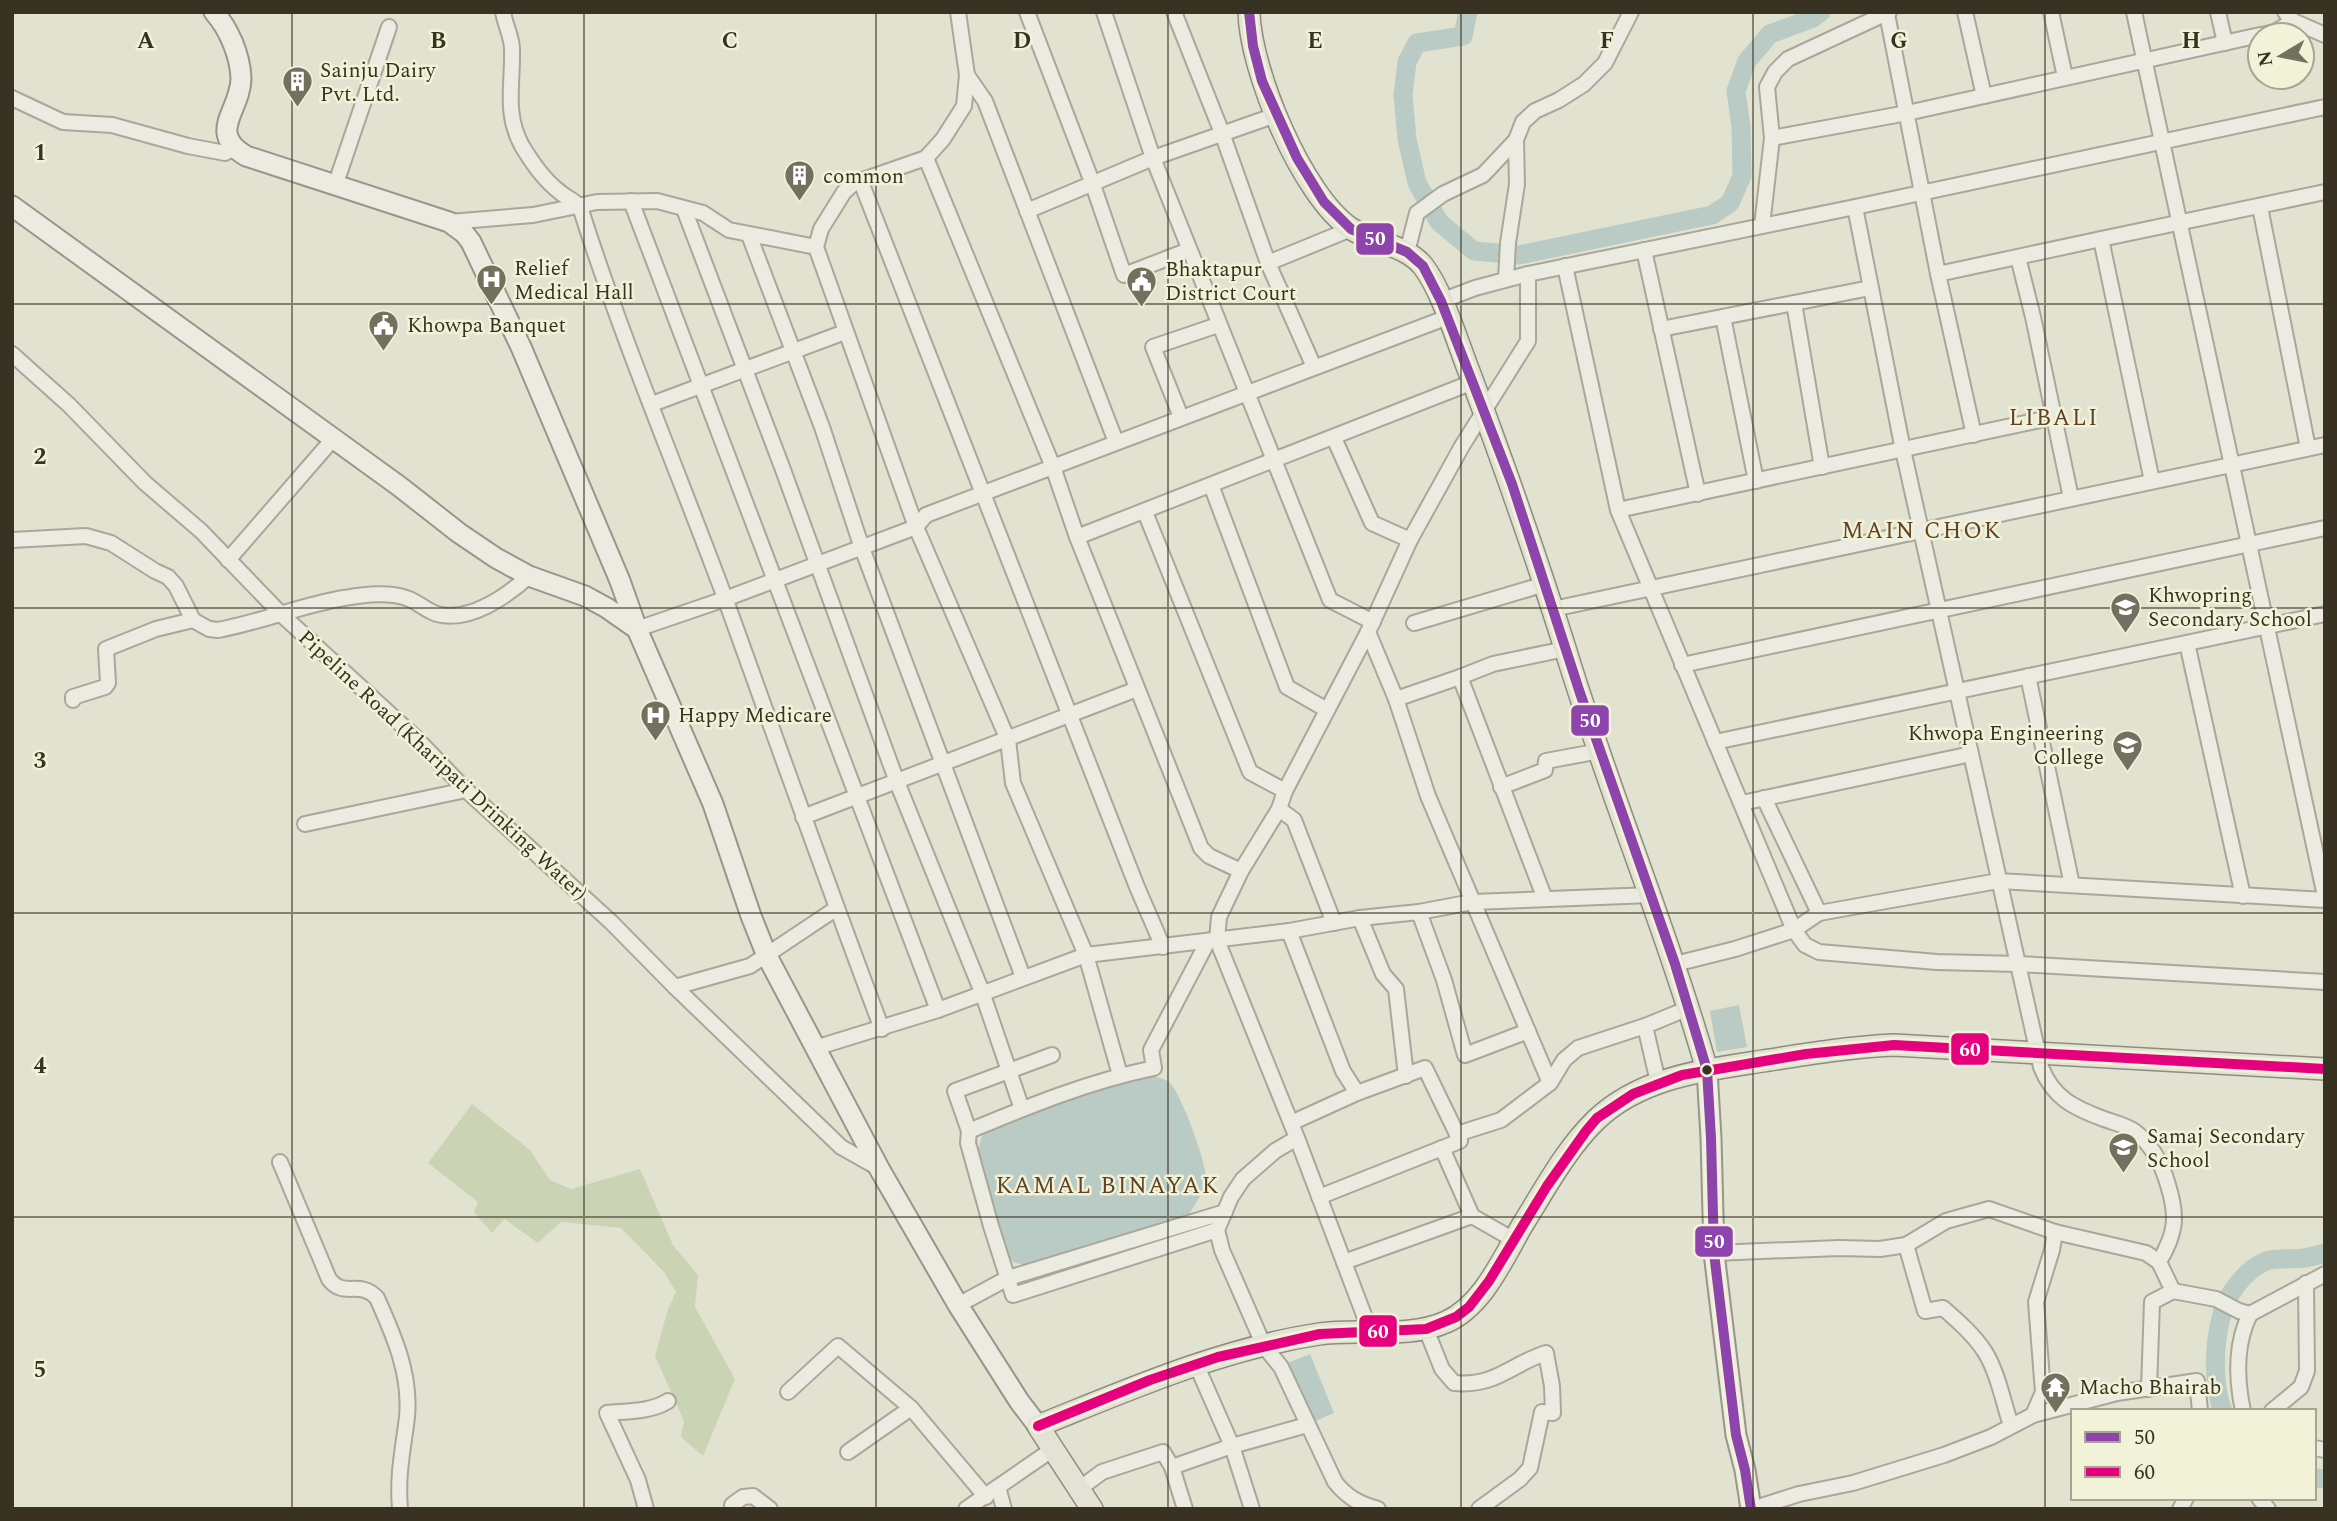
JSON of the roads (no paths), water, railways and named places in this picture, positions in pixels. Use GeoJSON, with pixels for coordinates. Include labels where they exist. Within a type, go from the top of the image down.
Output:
{"type":"FeatureCollection","features":[{"type":"Feature","properties":{"kind":"main road"},"geometry":{"type":"LineString","coordinates":[[214,12],[231,39],[240,74],[240,89],[226,129],[226,137],[233,149],[246,156],[449,222],[464,233],[485,267],[713,804],[767,956],[880,1170],[958,1305],[1018,1401],[1038,1426],[1092,1509]]}},
{"type":"Feature","properties":{"kind":"main road"},"geometry":{"type":"LineString","coordinates":[[1249,12],[1253,47],[1262,82],[1297,158],[1324,202],[1351,229],[1406,252],[1423,266],[1445,309],[1485,411],[1675,964],[1707,1070],[1714,1253],[1736,1435],[1752,1509]]}},
{"type":"Feature","properties":{"kind":"main road"},"geometry":{"type":"LineString","coordinates":[[12,206],[399,486],[459,533],[529,576],[585,596],[637,629]]}},
{"type":"Feature","properties":{"kind":"main road"},"geometry":{"type":"LineString","coordinates":[[1038,1426],[1150,1380],[1196,1364],[1264,1346],[1320,1334],[1426,1329],[1444,1323],[1469,1307],[1489,1281],[1586,1131],[1613,1107],[1658,1082],[1707,1070],[1856,1047],[1894,1045],[2325,1069]]}},
{"type":"Feature","properties":{"kind":"street"},"geometry":{"type":"LineString","coordinates":[[503,12],[513,47],[510,111],[520,143],[537,170],[559,192],[580,206],[629,352],[652,404],[725,599],[882,1029]]}},
{"type":"Feature","properties":{"kind":"street"},"geometry":{"type":"LineString","coordinates":[[958,12],[967,75],[964,106],[943,139],[926,158],[854,184],[844,192],[821,229],[816,247],[916,527],[1008,740],[1013,783],[1086,955],[1120,1075]]}},
{"type":"Feature","properties":{"kind":"street"},"geometry":{"type":"LineString","coordinates":[[1027,12],[1124,275],[1189,250]]}},
{"type":"Feature","properties":{"kind":"street"},"geometry":{"type":"LineString","coordinates":[[1104,12],[1153,158],[1329,600],[1371,627],[1428,796],[1550,1083]]}},
{"type":"Feature","properties":{"kind":"street"},"geometry":{"type":"LineString","coordinates":[[1174,12],[1222,133],[1268,262],[1314,367]]}},
{"type":"Feature","properties":{"kind":"street"},"geometry":{"type":"LineString","coordinates":[[1506,274],[1517,184],[1516,140],[1523,122],[1535,111],[1584,84],[1605,63],[1631,12]]}},
{"type":"Feature","properties":{"kind":"street"},"geometry":{"type":"LineString","coordinates":[[1965,12],[1984,96]]}},
{"type":"Feature","properties":{"kind":"street"},"geometry":{"type":"LineString","coordinates":[[2052,12],[2065,77]]}},
{"type":"Feature","properties":{"kind":"street"},"geometry":{"type":"LineString","coordinates":[[1675,964],[1794,930],[1819,913],[1998,881],[2243,896],[2325,898],[2134,12]]}},
{"type":"Feature","properties":{"kind":"street"},"geometry":{"type":"LineString","coordinates":[[2218,12],[2225,43]]}},
{"type":"Feature","properties":{"kind":"street"},"geometry":{"type":"LineString","coordinates":[[1762,226],[1772,138],[1767,87],[1775,72],[1788,59],[1820,42],[1888,13],[1938,274],[1974,435]]}},
{"type":"Feature","properties":{"kind":"street"},"geometry":{"type":"LineString","coordinates":[[2289,17],[2325,35]]}},
{"type":"Feature","properties":{"kind":"street"},"geometry":{"type":"LineString","coordinates":[[335,186],[389,27]]}},
{"type":"Feature","properties":{"kind":"street"},"geometry":{"type":"LineString","coordinates":[[1772,138],[1907,113],[2246,38]]}},
{"type":"Feature","properties":{"kind":"street"},"geometry":{"type":"LineString","coordinates":[[967,75],[985,102],[1116,442]]}},
{"type":"Feature","properties":{"kind":"street"},"geometry":{"type":"LineString","coordinates":[[12,98],[63,122],[113,125],[188,146],[225,153],[233,149]]}},
{"type":"Feature","properties":{"kind":"street"},"geometry":{"type":"LineString","coordinates":[[637,629],[819,565],[916,527],[926,515],[1314,367],[1445,309],[1506,274],[1528,274],[2325,107]]}},
{"type":"Feature","properties":{"kind":"street"},"geometry":{"type":"LineString","coordinates":[[1027,211],[1153,158],[1276,115]]}},
{"type":"Feature","properties":{"kind":"street"},"geometry":{"type":"LineString","coordinates":[[1406,252],[1417,213],[1443,194],[1483,175],[1516,140]]}},
{"type":"Feature","properties":{"kind":"street"},"geometry":{"type":"LineString","coordinates":[[926,158],[1053,467],[1077,537],[1201,848],[1209,856],[1241,872]]}},
{"type":"Feature","properties":{"kind":"street"},"geometry":{"type":"LineString","coordinates":[[861,182],[1137,887],[1163,947]]}},
{"type":"Feature","properties":{"kind":"street"},"geometry":{"type":"LineString","coordinates":[[1938,274],[2325,192]]}},
{"type":"Feature","properties":{"kind":"street"},"geometry":{"type":"LineString","coordinates":[[631,201],[938,1010]]}},
{"type":"Feature","properties":{"kind":"street"},"geometry":{"type":"LineString","coordinates":[[449,222],[533,215],[597,202],[657,201],[703,213],[729,230],[816,247]]}},
{"type":"Feature","properties":{"kind":"street"},"geometry":{"type":"LineString","coordinates":[[1855,207],[1903,450],[2037,1053],[2045,1077],[2056,1094],[2085,1112],[2132,1130],[2155,1152],[2164,1170],[2175,1215],[2174,1230],[2159,1262]]}},
{"type":"Feature","properties":{"kind":"street"},"geometry":{"type":"LineString","coordinates":[[2260,207],[2308,448]]}},
{"type":"Feature","properties":{"kind":"street"},"geometry":{"type":"LineString","coordinates":[[684,209],[819,565],[897,782],[982,992],[1021,1110]]}},
{"type":"Feature","properties":{"kind":"street"},"geometry":{"type":"LineString","coordinates":[[1268,262],[1351,229]]}},
{"type":"Feature","properties":{"kind":"street"},"geometry":{"type":"LineString","coordinates":[[749,235],[822,427],[862,548],[1023,977]]}},
{"type":"Feature","properties":{"kind":"street"},"geometry":{"type":"LineString","coordinates":[[2101,239],[2152,481]]}},
{"type":"Feature","properties":{"kind":"street"},"geometry":{"type":"LineString","coordinates":[[1644,250],[1698,494]]}},
{"type":"Feature","properties":{"kind":"street"},"geometry":{"type":"LineString","coordinates":[[2018,257],[2071,498]]}},
{"type":"Feature","properties":{"kind":"street"},"geometry":{"type":"LineString","coordinates":[[1565,266],[1618,510],[1794,930],[1805,945],[1819,952],[1937,962],[2019,964],[2325,982]]}},
{"type":"Feature","properties":{"kind":"street"},"geometry":{"type":"LineString","coordinates":[[969,1131],[1120,1075],[1154,1068],[1151,1050],[1213,940],[1219,917],[1241,872],[1279,809],[1285,791],[1371,627],[1410,540],[1462,446],[1528,341],[1528,274]]}},
{"type":"Feature","properties":{"kind":"street"},"geometry":{"type":"LineString","coordinates":[[1661,329],[1870,288]]}},
{"type":"Feature","properties":{"kind":"street"},"geometry":{"type":"LineString","coordinates":[[1794,303],[1822,467]]}},
{"type":"Feature","properties":{"kind":"street"},"geometry":{"type":"LineString","coordinates":[[1723,317],[1756,481]]}},
{"type":"Feature","properties":{"kind":"street"},"geometry":{"type":"LineString","coordinates":[[1181,417],[1153,347],[1219,325]]}},
{"type":"Feature","properties":{"kind":"street"},"geometry":{"type":"LineString","coordinates":[[652,404],[845,332]]}},
{"type":"Feature","properties":{"kind":"street","name":"Pipeline Road (Kharipati Drinking Water)"},"geometry":{"type":"LineString","coordinates":[[12,354],[69,405],[145,484],[201,531],[281,614],[417,739],[466,790],[611,922],[841,1147],[880,1170]]}},
{"type":"Feature","properties":{"kind":"street"},"geometry":{"type":"LineString","coordinates":[[1077,537],[1473,382]]}},
{"type":"Feature","properties":{"kind":"street"},"geometry":{"type":"LineString","coordinates":[[1618,510],[2054,417]]}},
{"type":"Feature","properties":{"kind":"street"},"geometry":{"type":"LineString","coordinates":[[1334,438],[1372,523],[1410,540]]}},
{"type":"Feature","properties":{"kind":"street"},"geometry":{"type":"LineString","coordinates":[[228,560],[333,439]]}},
{"type":"Feature","properties":{"kind":"street"},"geometry":{"type":"LineString","coordinates":[[1553,608],[2325,444]]}},
{"type":"Feature","properties":{"kind":"street"},"geometry":{"type":"LineString","coordinates":[[1211,485],[1287,687],[1327,710]]}},
{"type":"Feature","properties":{"kind":"street"},"geometry":{"type":"LineString","coordinates":[[1145,512],[1250,772],[1285,791]]}},
{"type":"Feature","properties":{"kind":"street"},"geometry":{"type":"LineString","coordinates":[[1682,665],[2325,528]]}},
{"type":"Feature","properties":{"kind":"street"},"geometry":{"type":"LineString","coordinates":[[12,540],[86,536],[111,543],[168,577],[176,586],[193,620],[209,629],[218,630],[343,598],[390,595],[408,599],[436,614],[463,614],[513,590],[529,576]]}},
{"type":"Feature","properties":{"kind":"street"},"geometry":{"type":"LineString","coordinates":[[1414,623],[1545,584]]}},
{"type":"Feature","properties":{"kind":"street"},"geometry":{"type":"LineString","coordinates":[[1715,742],[2325,614]]}},
{"type":"Feature","properties":{"kind":"street"},"geometry":{"type":"LineString","coordinates":[[73,700],[73,697],[105,687],[108,683],[106,649],[156,629],[193,620]]}},
{"type":"Feature","properties":{"kind":"street"},"geometry":{"type":"LineString","coordinates":[[2187,643],[2243,896]]}},
{"type":"Feature","properties":{"kind":"street"},"geometry":{"type":"LineString","coordinates":[[1396,699],[1493,664],[1565,649]]}},
{"type":"Feature","properties":{"kind":"street"},"geometry":{"type":"LineString","coordinates":[[2028,676],[2072,886]]}},
{"type":"Feature","properties":{"kind":"street"},"geometry":{"type":"LineString","coordinates":[[1460,677],[1545,899]]}},
{"type":"Feature","properties":{"kind":"street"},"geometry":{"type":"LineString","coordinates":[[803,817],[1137,689]]}},
{"type":"Feature","properties":{"kind":"street"},"geometry":{"type":"LineString","coordinates":[[1501,787],[1545,770],[1546,761],[1600,751]]}},
{"type":"Feature","properties":{"kind":"street"},"geometry":{"type":"LineString","coordinates":[[1742,803],[1971,754]]}},
{"type":"Feature","properties":{"kind":"street"},"geometry":{"type":"LineString","coordinates":[[306,824],[466,790]]}},
{"type":"Feature","properties":{"kind":"street"},"geometry":{"type":"LineString","coordinates":[[1764,798],[1819,913]]}},
{"type":"Feature","properties":{"kind":"street"},"geometry":{"type":"LineString","coordinates":[[1279,809],[1294,820],[1334,923]]}},
{"type":"Feature","properties":{"kind":"street"},"geometry":{"type":"LineString","coordinates":[[815,1048],[938,1010],[1086,955],[1289,931],[1472,902],[1651,895]]}},
{"type":"Feature","properties":{"kind":"street"},"geometry":{"type":"LineString","coordinates":[[675,987],[750,966],[836,908]]}},
{"type":"Feature","properties":{"kind":"street"},"geometry":{"type":"LineString","coordinates":[[1419,912],[1444,980],[1465,1055],[1528,1031]]}},
{"type":"Feature","properties":{"kind":"street"},"geometry":{"type":"LineString","coordinates":[[1360,918],[1380,966],[1396,989],[1406,1076]]}},
{"type":"Feature","properties":{"kind":"street"},"geometry":{"type":"LineString","coordinates":[[1289,931],[1343,1071],[1357,1093]]}},
{"type":"Feature","properties":{"kind":"street"},"geometry":{"type":"LineString","coordinates":[[1213,940],[1291,1123],[1370,1331]]}},
{"type":"Feature","properties":{"kind":"street"},"geometry":{"type":"LineString","coordinates":[[1457,1134],[1501,1120],[1550,1083],[1564,1060],[1578,1048],[1689,1008]]}},
{"type":"Feature","properties":{"kind":"street"},"geometry":{"type":"LineString","coordinates":[[1645,1026],[1658,1082]]}},
{"type":"Feature","properties":{"kind":"street"},"geometry":{"type":"LineString","coordinates":[[1052,1055],[955,1091],[969,1131],[970,1154],[1013,1295],[1217,1230]]}},
{"type":"Feature","properties":{"kind":"street"},"geometry":{"type":"LineString","coordinates":[[1291,1123],[1357,1093],[1425,1068],[1460,1141],[1319,1197]]}},
{"type":"Feature","properties":{"kind":"street"},"geometry":{"type":"LineString","coordinates":[[1297,1138],[1275,1151],[1243,1179],[1217,1230],[1222,1250],[1264,1346],[1281,1367],[1335,1482],[1345,1495],[1365,1508]]}},
{"type":"Feature","properties":{"kind":"street"},"geometry":{"type":"LineString","coordinates":[[1442,1148],[1472,1216],[1514,1240]]}},
{"type":"Feature","properties":{"kind":"street"},"geometry":{"type":"LineString","coordinates":[[280,1162],[329,1279],[334,1286],[370,1290],[377,1298],[402,1357],[407,1416],[399,1463],[400,1509]]}},
{"type":"Feature","properties":{"kind":"street"},"geometry":{"type":"LineString","coordinates":[[1714,1253],[1880,1249],[1906,1245],[1945,1221],[1989,1209],[2055,1232],[2146,1254],[2159,1262],[2173,1292]]}},
{"type":"Feature","properties":{"kind":"street"},"geometry":{"type":"LineString","coordinates":[[958,1305],[1008,1278],[1225,1212]]}},
{"type":"Feature","properties":{"kind":"street"},"geometry":{"type":"LineString","coordinates":[[1345,1262],[1472,1216]]}},
{"type":"Feature","properties":{"kind":"street"},"geometry":{"type":"LineString","coordinates":[[2033,1415],[2043,1392],[2036,1302],[2055,1232]]}},
{"type":"Feature","properties":{"kind":"street"},"geometry":{"type":"LineString","coordinates":[[1906,1245],[1925,1311],[1943,1308],[1962,1324],[1984,1351],[1992,1366],[2011,1425]]}},
{"type":"Feature","properties":{"kind":"street"},"geometry":{"type":"LineString","coordinates":[[2149,1389],[2152,1302],[2173,1292],[2216,1299],[2244,1312],[2325,1273]]}},
{"type":"Feature","properties":{"kind":"street"},"geometry":{"type":"LineString","coordinates":[[2274,1409],[2301,1387],[2307,1371],[2306,1283]]}},
{"type":"Feature","properties":{"kind":"street"},"geometry":{"type":"LineString","coordinates":[[2243,1409],[2237,1367],[2244,1312]]}},
{"type":"Feature","properties":{"kind":"street"},"geometry":{"type":"LineString","coordinates":[[1426,1329],[1443,1369],[1454,1383],[1490,1380],[1546,1353],[1552,1386],[1553,1413],[1542,1412],[1530,1468],[1520,1479],[1479,1509]]}},
{"type":"Feature","properties":{"kind":"street"},"geometry":{"type":"LineString","coordinates":[[788,1392],[838,1346],[911,1408],[986,1497]]}},
{"type":"Feature","properties":{"kind":"street"},"geometry":{"type":"LineString","coordinates":[[1196,1364],[1232,1446],[1252,1509]]}},
{"type":"Feature","properties":{"kind":"street"},"geometry":{"type":"LineString","coordinates":[[1752,1509],[1799,1494],[1853,1483],[1944,1455],[1991,1437],[2033,1415],[2099,1397],[2197,1381],[2200,1409]]}},
{"type":"Feature","properties":{"kind":"street"},"geometry":{"type":"LineString","coordinates":[[646,1509],[638,1480],[607,1413],[639,1410],[668,1401]]}},
{"type":"Feature","properties":{"kind":"street"},"geometry":{"type":"LineString","coordinates":[[848,1452],[911,1408]]}},
{"type":"Feature","properties":{"kind":"street"},"geometry":{"type":"LineString","coordinates":[[1172,1467],[1232,1446],[1307,1425]]}},
{"type":"Feature","properties":{"kind":"street"},"geometry":{"type":"LineString","coordinates":[[966,1509],[1053,1450]]}},
{"type":"Feature","properties":{"kind":"street"},"geometry":{"type":"LineString","coordinates":[[1079,1489],[1102,1472],[1163,1452],[1172,1467],[1185,1509]]}},
{"type":"Feature","properties":{"kind":"street"},"geometry":{"type":"LineString","coordinates":[[998,1487],[1004,1509]]}},
{"type":"Feature","properties":{"kind":"street"},"geometry":{"type":"LineString","coordinates":[[732,1505],[743,1497],[753,1496],[770,1509]]}},
{"type":"Feature","properties":{"kind":"waterway"},"geometry":{"type":"LineString","coordinates":[[1468,12],[1463,36],[1417,43],[1407,62],[1403,95],[1407,139],[1417,183],[1439,222],[1474,251],[1519,255],[1712,215],[1730,203],[1742,176],[1741,127],[1736,91],[1747,61],[1770,34],[1813,18],[1821,12]]}},
{"type":"Feature","properties":{"kind":"waterway"},"geometry":{"type":"LineString","coordinates":[[2222,1409],[2216,1376],[2217,1337],[2222,1314],[2233,1291],[2251,1270],[2266,1261],[2304,1258],[2325,1253]]}},
{"type":"Feature","properties":{"kind":"waterway"},"geometry":{"type":"LineString","coordinates":[[2316,1478],[2325,1479]]}},
{"type":"Feature","properties":{"kind":"place","name":"Sainju Dairy Pvt. Ltd."},"geometry":{"type":"Point","coordinates":[297,109]}},
{"type":"Feature","properties":{"kind":"place","name":"common"},"geometry":{"type":"Point","coordinates":[800,203]}},
{"type":"Feature","properties":{"kind":"place","name":"Relief Medical Hall"},"geometry":{"type":"Point","coordinates":[491,307]}},
{"type":"Feature","properties":{"kind":"place","name":"Bhaktapur District Court"},"geometry":{"type":"Point","coordinates":[1142,308]}},
{"type":"Feature","properties":{"kind":"place","name":"Khowpa Banquet"},"geometry":{"type":"Point","coordinates":[384,352]}},
{"type":"Feature","properties":{"kind":"place","name":"Khwopring Secondary School"},"geometry":{"type":"Point","coordinates":[2125,634]}},
{"type":"Feature","properties":{"kind":"place","name":"Happy Medicare"},"geometry":{"type":"Point","coordinates":[655,742]}},
{"type":"Feature","properties":{"kind":"place","name":"Khwopa Engineering College"},"geometry":{"type":"Point","coordinates":[2127,772]}},
{"type":"Feature","properties":{"kind":"place","name":"Samaj Secondary School"},"geometry":{"type":"Point","coordinates":[2124,1175]}},
{"type":"Feature","properties":{"kind":"place","name":"Macho Bhairab"},"geometry":{"type":"Point","coordinates":[2056,1414]}},
{"type":"Feature","properties":{"kind":"district","name":"LIBALI"},"geometry":{"type":"Point","coordinates":[2054,417]}},
{"type":"Feature","properties":{"kind":"district","name":"MAIN CHOK"},"geometry":{"type":"Point","coordinates":[1922,530]}},
{"type":"Feature","properties":{"kind":"district","name":"KAMAL BINAYAK"},"geometry":{"type":"Point","coordinates":[1108,1185]}}]}
